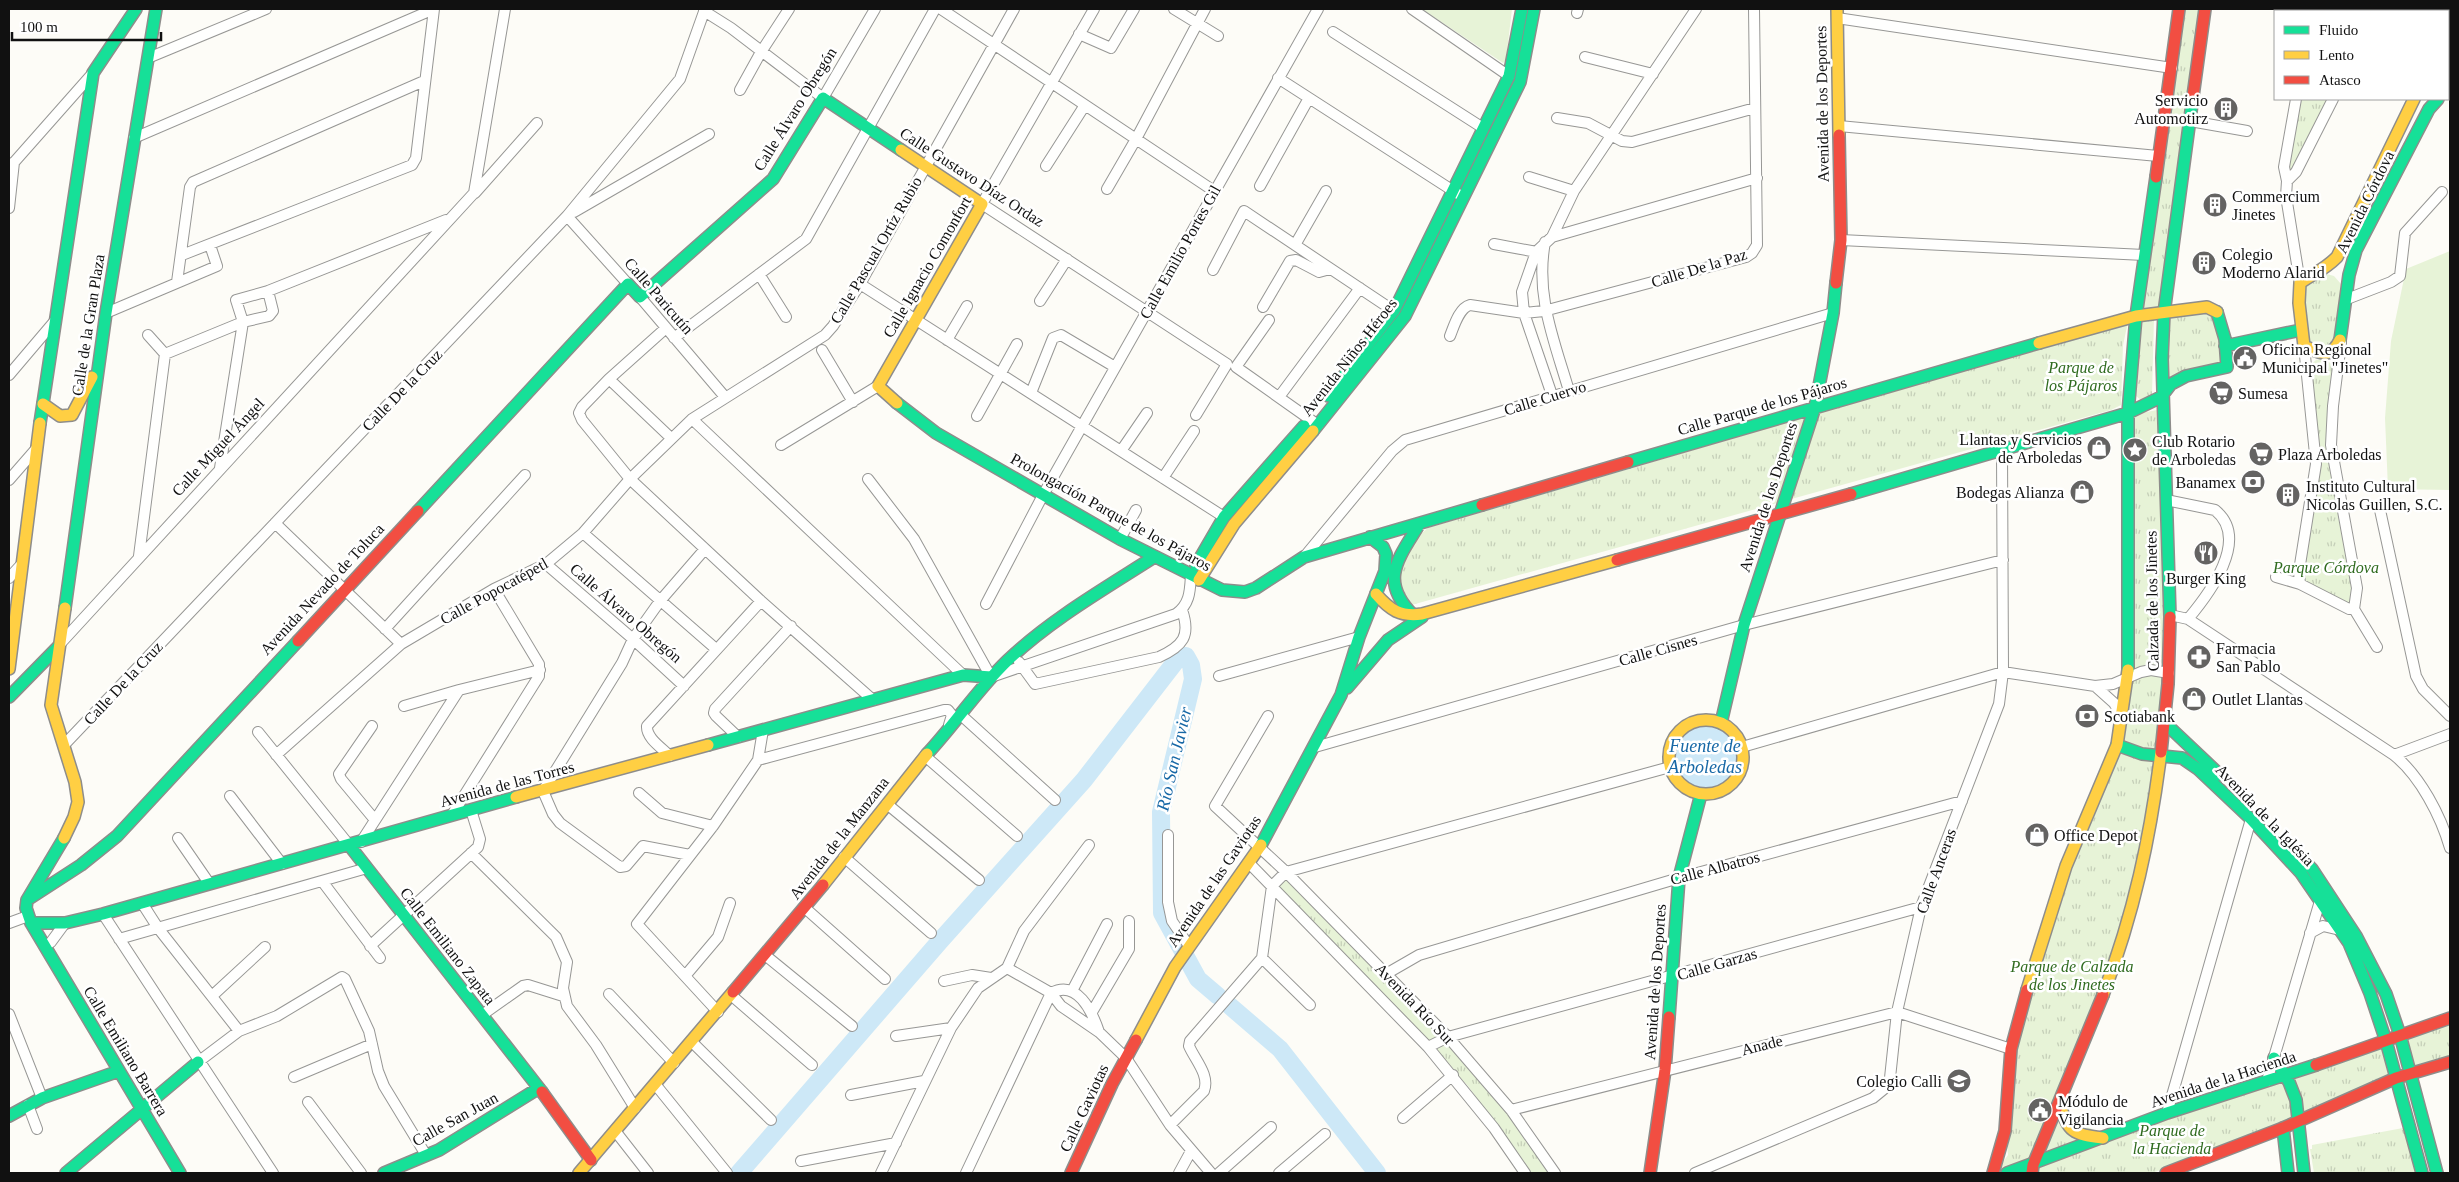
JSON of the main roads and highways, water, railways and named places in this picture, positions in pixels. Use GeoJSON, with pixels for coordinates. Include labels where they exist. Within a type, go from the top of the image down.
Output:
{"type":"FeatureCollection","features":[{"type":"Feature","properties":{"kind":"water","name":"Fuente de Arboledas"},"geometry":{"type":"Polygon","coordinates":[[[1705,723],[1718,726],[1728,733],[1735,743],[1738,756],[1735,769],[1728,779],[1718,786],[1705,789],[1692,786],[1682,779],[1675,769],[1672,756],[1675,743],[1682,733],[1692,726],[1705,723]]]}},
{"type":"Feature","properties":{"kind":"waterway"},"geometry":{"type":"LineString","coordinates":[[739,1173],[940,941],[1084,780],[1176,661],[1186,656],[1191,665],[1193,679],[1161,812],[1162,913],[1198,979],[1218,996]]}},
{"type":"Feature","properties":{"kind":"waterway","name":"Río San Javier"},"geometry":{"type":"LineString","coordinates":[[1230,1006],[1280,1049],[1377,1173]]}},
{"type":"Feature","properties":{"kind":"place","name":"Servicio Automotirz"},"geometry":{"type":"Point","coordinates":[2226,109]}},
{"type":"Feature","properties":{"kind":"place","name":"Commercium Jinetes"},"geometry":{"type":"Point","coordinates":[2215,205]}},
{"type":"Feature","properties":{"kind":"place","name":"Colegio Moderno Alarid"},"geometry":{"type":"Point","coordinates":[2204,263]}},
{"type":"Feature","properties":{"kind":"place","name":"Oficina Regional Municipal \"Jinetes\""},"geometry":{"type":"Point","coordinates":[2245,358]}},
{"type":"Feature","properties":{"kind":"place","name":"Sumesa"},"geometry":{"type":"Point","coordinates":[2221,393]}},
{"type":"Feature","properties":{"kind":"place","name":"Llantas y Servicios de Arboledas"},"geometry":{"type":"Point","coordinates":[2099,448]}},
{"type":"Feature","properties":{"kind":"place","name":"Club Rotario de Arboledas"},"geometry":{"type":"Point","coordinates":[2135,450]}},
{"type":"Feature","properties":{"kind":"place","name":"Plaza Arboledas"},"geometry":{"type":"Point","coordinates":[2261,454]}},
{"type":"Feature","properties":{"kind":"place","name":"Banamex"},"geometry":{"type":"Point","coordinates":[2253,482]}},
{"type":"Feature","properties":{"kind":"place","name":"Bodegas Alianza"},"geometry":{"type":"Point","coordinates":[2082,492]}},
{"type":"Feature","properties":{"kind":"place","name":"Instituto Cultural Nicolas Guillen, S.C."},"geometry":{"type":"Point","coordinates":[2288,495]}},
{"type":"Feature","properties":{"kind":"place","name":"Burger King"},"geometry":{"type":"Point","coordinates":[2206,553]}},
{"type":"Feature","properties":{"kind":"place","name":"Farmacia San Pablo"},"geometry":{"type":"Point","coordinates":[2199,657]}},
{"type":"Feature","properties":{"kind":"place","name":"Outlet Llantas"},"geometry":{"type":"Point","coordinates":[2194,699]}},
{"type":"Feature","properties":{"kind":"place","name":"Scotiabank"},"geometry":{"type":"Point","coordinates":[2087,716]}},
{"type":"Feature","properties":{"kind":"place","name":"Office Depot"},"geometry":{"type":"Point","coordinates":[2037,835]}},
{"type":"Feature","properties":{"kind":"place","name":"Colegio Calli"},"geometry":{"type":"Point","coordinates":[1959,1081]}},
{"type":"Feature","properties":{"kind":"place","name":"Módulo de Vigilancia"},"geometry":{"type":"Point","coordinates":[2040,1110]}},
{"type":"Feature","properties":{"kind":"park label","name":"Parque de los Pájaros"},"geometry":{"type":"Point","coordinates":[2081,376]}},
{"type":"Feature","properties":{"kind":"park label","name":"Parque Córdova"},"geometry":{"type":"Point","coordinates":[2326,567]}},
{"type":"Feature","properties":{"kind":"park label","name":"Parque de Calzada de los Jinetes"},"geometry":{"type":"Point","coordinates":[2072,975]}},
{"type":"Feature","properties":{"kind":"park label","name":"Parque de la Hacienda"},"geometry":{"type":"Point","coordinates":[2172,1139]}}]}
